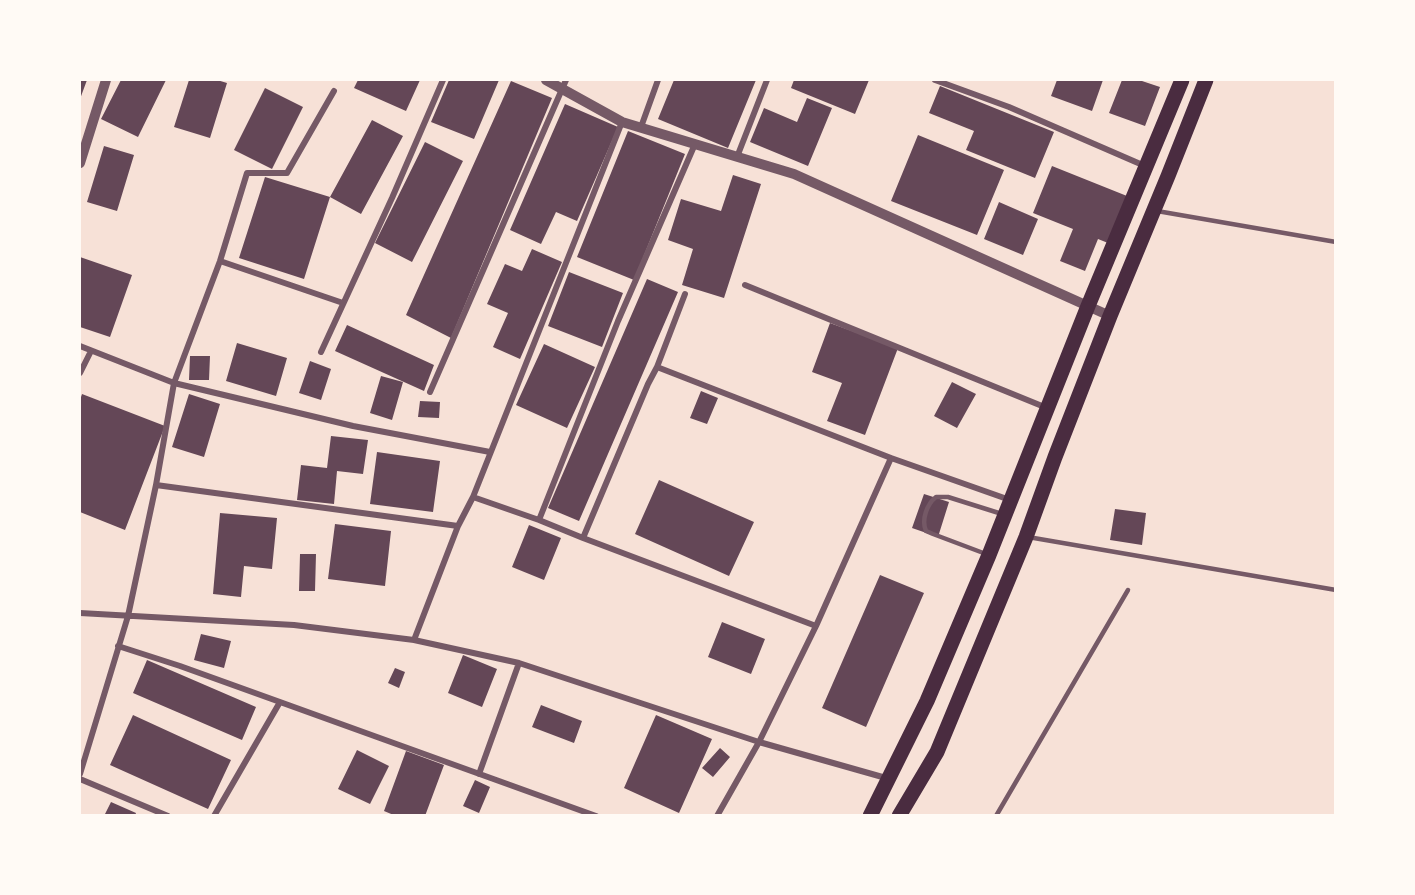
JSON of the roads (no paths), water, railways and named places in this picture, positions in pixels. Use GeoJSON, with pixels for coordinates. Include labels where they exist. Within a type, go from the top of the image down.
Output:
{"type":"FeatureCollection","features":[{"type":"Feature","properties":{"kind":"main road"},"geometry":{"type":"LineString","coordinates":[[870,816],[927,701],[989,555],[1088,306],[1182,80]]}},
{"type":"Feature","properties":{"kind":"main road"},"geometry":{"type":"LineString","coordinates":[[899,816],[937,752],[1026,537],[1110,316],[1206,80]]}},
{"type":"Feature","properties":{"kind":"street"},"geometry":{"type":"LineString","coordinates":[[80,163],[106,80]]}},
{"type":"Feature","properties":{"kind":"street"},"geometry":{"type":"LineString","coordinates":[[321,352],[443,80]]}},
{"type":"Feature","properties":{"kind":"street"},"geometry":{"type":"LineString","coordinates":[[546,80],[564,84],[622,122],[794,174],[1110,316]]}},
{"type":"Feature","properties":{"kind":"street"},"geometry":{"type":"LineString","coordinates":[[641,128],[658,80]]}},
{"type":"Feature","properties":{"kind":"street"},"geometry":{"type":"LineString","coordinates":[[737,157],[767,80]]}},
{"type":"Feature","properties":{"kind":"street"},"geometry":{"type":"LineString","coordinates":[[935,80],[1009,107],[1146,166]]}},
{"type":"Feature","properties":{"kind":"street"},"geometry":{"type":"LineString","coordinates":[[430,392],[564,84]]}},
{"type":"Feature","properties":{"kind":"street"},"geometry":{"type":"LineString","coordinates":[[80,774],[128,616],[156,485],[174,383],[220,261],[247,173],[287,173],[334,91]]}},
{"type":"Feature","properties":{"kind":"street"},"geometry":{"type":"LineString","coordinates":[[414,640],[622,122]]}},
{"type":"Feature","properties":{"kind":"street"},"geometry":{"type":"LineString","coordinates":[[539,520],[618,321],[695,144]]}},
{"type":"Feature","properties":{"kind":"street"},"geometry":{"type":"LineString","coordinates":[[220,261],[343,303]]}},
{"type":"Feature","properties":{"kind":"street"},"geometry":{"type":"LineString","coordinates":[[745,285],[1047,408]]}},
{"type":"Feature","properties":{"kind":"street"},"geometry":{"type":"LineString","coordinates":[[583,538],[657,367],[685,294]]}},
{"type":"Feature","properties":{"kind":"street"},"geometry":{"type":"LineString","coordinates":[[80,346],[174,383],[353,426],[490,452]]}},
{"type":"Feature","properties":{"kind":"street"},"geometry":{"type":"LineString","coordinates":[[80,373],[91,351]]}},
{"type":"Feature","properties":{"kind":"street"},"geometry":{"type":"LineString","coordinates":[[657,367],[891,458],[1011,500]]}},
{"type":"Feature","properties":{"kind":"street"},"geometry":{"type":"LineString","coordinates":[[717,816],[759,742],[816,626],[891,458]]}},
{"type":"Feature","properties":{"kind":"street"},"geometry":{"type":"LineString","coordinates":[[156,485],[458,526]]}},
{"type":"Feature","properties":{"kind":"street"},"geometry":{"type":"LineString","coordinates":[[473,497],[816,626]]}},
{"type":"Feature","properties":{"kind":"street"},"geometry":{"type":"LineString","coordinates":[[80,613],[294,625],[414,640],[519,663],[759,742],[889,779]]}},
{"type":"Feature","properties":{"kind":"street"},"geometry":{"type":"LineString","coordinates":[[118,646],[180,666],[596,816]]}},
{"type":"Feature","properties":{"kind":"street"},"geometry":{"type":"LineString","coordinates":[[479,774],[519,663]]}},
{"type":"Feature","properties":{"kind":"street"},"geometry":{"type":"LineString","coordinates":[[214,816],[280,702]]}},
{"type":"Feature","properties":{"kind":"street"},"geometry":{"type":"LineString","coordinates":[[80,779],[168,816]]}},
{"type":"Feature","properties":{"kind":"lane"},"geometry":{"type":"LineString","coordinates":[[1154,210],[1335,242]]}},
{"type":"Feature","properties":{"kind":"lane"},"geometry":{"type":"LineString","coordinates":[[989,555],[926,531],[924,522],[931,502],[936,497],[948,497],[1005,515]]}},
{"type":"Feature","properties":{"kind":"lane"},"geometry":{"type":"LineString","coordinates":[[1026,537],[1335,590]]}},
{"type":"Feature","properties":{"kind":"lane"},"geometry":{"type":"LineString","coordinates":[[996,816],[1128,590]]}}]}
